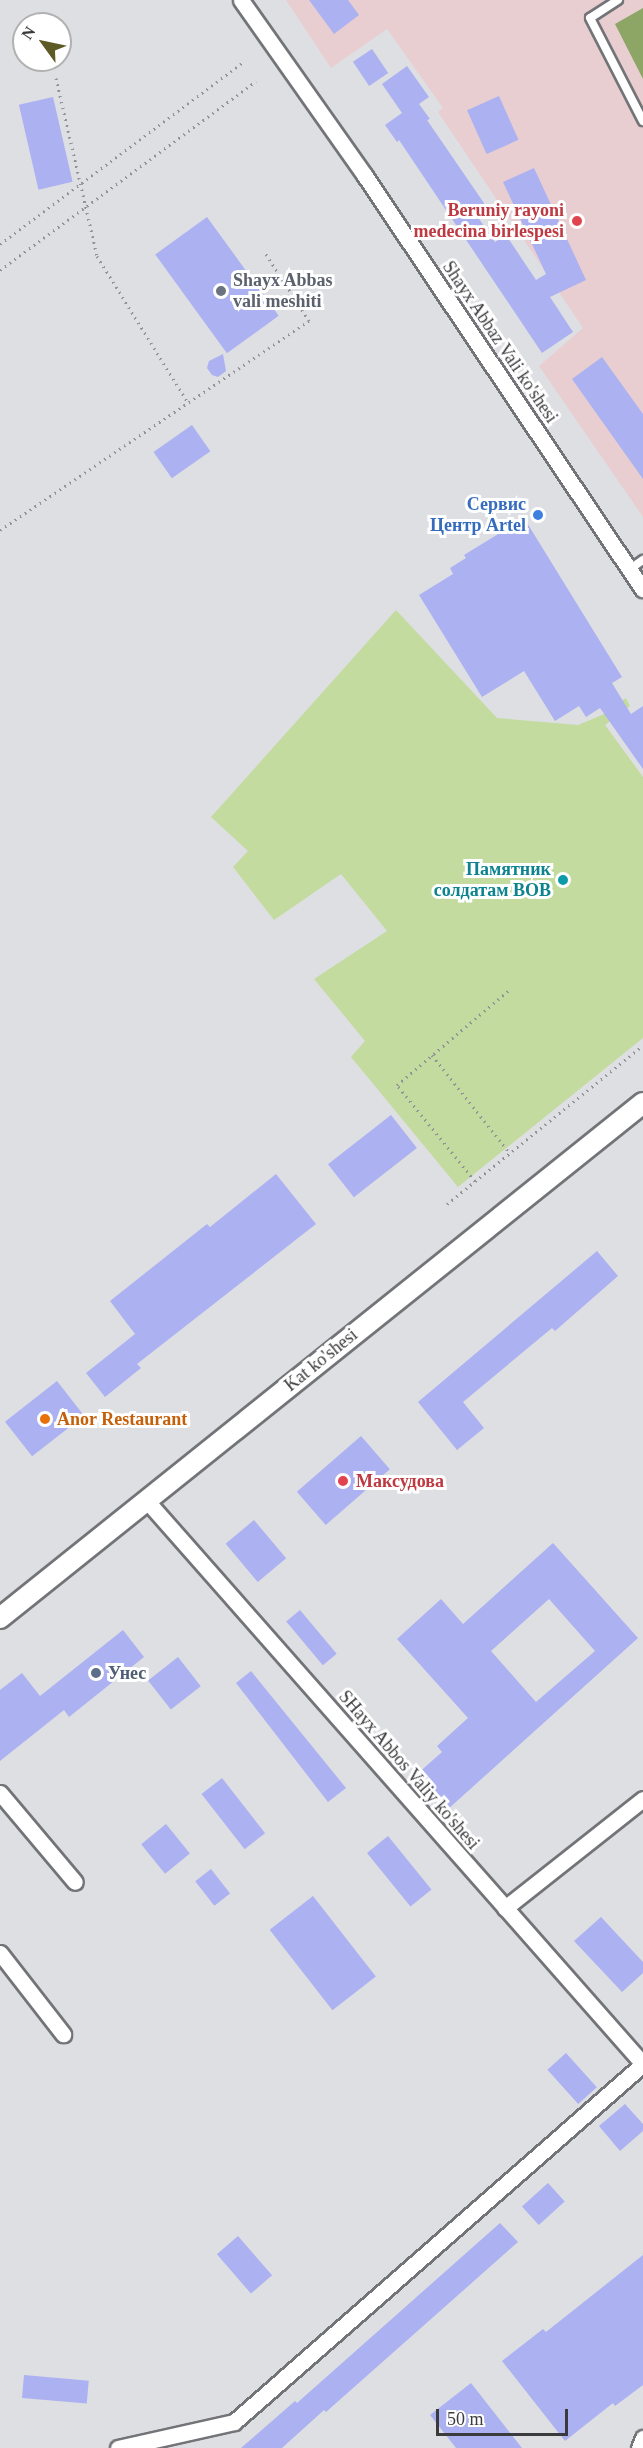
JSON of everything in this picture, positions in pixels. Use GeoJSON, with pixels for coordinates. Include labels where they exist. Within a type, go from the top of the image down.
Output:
{"type":"FeatureCollection","features":[{"type":"Feature","properties":{"kind":"street","name":"Shayx Abbaz Vali ko'shesi"},"geometry":{"type":"LineString","coordinates":[[241,0],[365,176],[643,589]]}},
{"type":"Feature","properties":{"kind":"street","name":"Kat ko'shesi"},"geometry":{"type":"LineString","coordinates":[[0,1618],[643,1102]]}},
{"type":"Feature","properties":{"kind":"street","name":"SHayx Abbos Valiy ko'shesi"},"geometry":{"type":"LineString","coordinates":[[147,1501],[643,2064]]}},
{"type":"Feature","properties":{"kind":"street"},"geometry":{"type":"LineString","coordinates":[[0,1793],[75,1882]]}},
{"type":"Feature","properties":{"kind":"street"},"geometry":{"type":"LineString","coordinates":[[505,1908],[643,1799]]}},
{"type":"Feature","properties":{"kind":"street"},"geometry":{"type":"LineString","coordinates":[[0,1953],[63,2034]]}},
{"type":"Feature","properties":{"kind":"street"},"geometry":{"type":"LineString","coordinates":[[118,2448],[234,2422],[643,2064]]}},
{"type":"Feature","properties":{"kind":"street"},"geometry":{"type":"LineString","coordinates":[[639,2448],[643,2438]]}},
{"type":"Feature","properties":{"kind":"lane"},"geometry":{"type":"LineString","coordinates":[[618,0],[590,18],[643,121]]}},
{"type":"Feature","properties":{"kind":"lane"},"geometry":{"type":"LineString","coordinates":[[630,569],[643,560]]}},
{"type":"Feature","properties":{"kind":"path"},"geometry":{"type":"LineString","coordinates":[[0,244],[243,62]]}},
{"type":"Feature","properties":{"kind":"path"},"geometry":{"type":"LineString","coordinates":[[56,78],[97,256],[188,403]]}},
{"type":"Feature","properties":{"kind":"path"},"geometry":{"type":"LineString","coordinates":[[0,270],[256,81]]}},
{"type":"Feature","properties":{"kind":"path"},"geometry":{"type":"LineString","coordinates":[[0,530],[309,321],[264,251]]}},
{"type":"Feature","properties":{"kind":"path"},"geometry":{"type":"LineString","coordinates":[[475,1181],[397,1085],[509,990]]}},
{"type":"Feature","properties":{"kind":"path"},"geometry":{"type":"LineString","coordinates":[[447,1204],[643,1045]]}},
{"type":"Feature","properties":{"kind":"path"},"geometry":{"type":"LineString","coordinates":[[432,1055],[510,1153]]}},
{"type":"Feature","properties":{"kind":"shaded area","name":"Beruniy rayoni medecina birlespesi"},"geometry":{"type":"Polygon","coordinates":[[[286,0],[643,0],[643,517],[539,366],[583,328],[438,112],[443,108],[387,29],[331,68],[286,0]]]}},
{"type":"Feature","properties":{"kind":"green space"},"geometry":{"type":"Polygon","coordinates":[[[643,8],[643,79],[615,24],[643,8]]]}},
{"type":"Feature","properties":{"kind":"green space"},"geometry":{"type":"Polygon","coordinates":[[[396,610],[497,718],[578,725],[602,715],[626,698],[630,706],[605,725],[643,777],[643,1038],[458,1187],[351,1057],[365,1041],[314,979],[387,931],[341,874],[274,920],[233,867],[248,851],[211,817],[396,610]]]}},
{"type":"Feature","properties":{"kind":"building"},"geometry":{"type":"Polygon","coordinates":[[[309,0],[348,0],[359,15],[334,34],[309,0]]]}},
{"type":"Feature","properties":{"kind":"building"},"geometry":{"type":"Polygon","coordinates":[[[372,49],[388,73],[369,86],[353,62],[372,49]]]}},
{"type":"Feature","properties":{"kind":"building"},"geometry":{"type":"Polygon","coordinates":[[[407,66],[429,97],[419,104],[430,119],[427,120],[486,206],[475,213],[495,242],[506,235],[536,280],[546,274],[503,182],[534,168],[586,280],[550,297],[573,332],[542,353],[399,140],[397,142],[385,125],[402,113],[382,84],[407,66]]]}},
{"type":"Feature","properties":{"kind":"building"},"geometry":{"type":"Polygon","coordinates":[[[499,96],[519,140],[487,154],[467,110],[499,96]]]}},
{"type":"Feature","properties":{"kind":"building"},"geometry":{"type":"Polygon","coordinates":[[[53,97],[73,182],[38,190],[19,105],[53,97]]]}},
{"type":"Feature","properties":{"kind":"building","name":"Shayx Abbas vali meshiti"},"geometry":{"type":"Polygon","coordinates":[[[207,217],[279,316],[227,353],[155,255],[207,217]]]}},
{"type":"Feature","properties":{"kind":"building"},"geometry":{"type":"Polygon","coordinates":[[[223,354],[226,371],[218,377],[212,375],[207,368],[209,361],[223,354]]]}},
{"type":"Feature","properties":{"kind":"building"},"geometry":{"type":"Polygon","coordinates":[[[602,357],[643,414],[643,479],[572,379],[602,357]]]}},
{"type":"Feature","properties":{"kind":"building"},"geometry":{"type":"Polygon","coordinates":[[[192,425],[210,451],[172,478],[153,452],[192,425]]]}},
{"type":"Feature","properties":{"kind":"building"},"geometry":{"type":"Polygon","coordinates":[[[524,518],[622,677],[612,683],[631,714],[643,706],[643,769],[600,708],[586,717],[579,706],[555,721],[524,671],[482,697],[419,595],[453,574],[450,568],[466,558],[464,555],[524,518]]]}},
{"type":"Feature","properties":{"kind":"building"},"geometry":{"type":"Polygon","coordinates":[[[391,1115],[417,1148],[354,1197],[328,1164],[391,1115]]]}},
{"type":"Feature","properties":{"kind":"building"},"geometry":{"type":"Polygon","coordinates":[[[276,1174],[316,1224],[137,1364],[141,1368],[105,1397],[86,1373],[135,1334],[110,1301],[207,1224],[210,1227],[276,1174]]]}},
{"type":"Feature","properties":{"kind":"building"},"geometry":{"type":"Polygon","coordinates":[[[597,1251],[618,1276],[555,1331],[552,1328],[463,1402],[484,1428],[457,1450],[418,1402],[597,1251]]]}},
{"type":"Feature","properties":{"kind":"building","name":"Anor Restaurant"},"geometry":{"type":"Polygon","coordinates":[[[57,1381],[84,1416],[32,1456],[5,1422],[57,1381]]]}},
{"type":"Feature","properties":{"kind":"building","name":"Максудова"},"geometry":{"type":"Polygon","coordinates":[[[361,1436],[390,1469],[326,1525],[297,1492],[361,1436]]]}},
{"type":"Feature","properties":{"kind":"building"},"geometry":{"type":"Polygon","coordinates":[[[254,1520],[286,1558],[258,1582],[226,1544],[254,1520]]]}},
{"type":"Feature","properties":{"kind":"building"},"geometry":{"type":"Polygon","coordinates":[[[553,1543],[638,1638],[447,1810],[416,1775],[442,1752],[437,1746],[468,1718],[397,1639],[441,1599],[463,1624],[553,1543]],[[549,1599],[491,1651],[536,1702],[595,1651],[549,1599]]]}},
{"type":"Feature","properties":{"kind":"building"},"geometry":{"type":"Polygon","coordinates":[[[300,1610],[337,1654],[323,1665],[286,1622],[300,1610]]]}},
{"type":"Feature","properties":{"kind":"building"},"geometry":{"type":"Polygon","coordinates":[[[123,1630],[144,1657],[69,1717],[64,1710],[0,1761],[0,1690],[22,1673],[40,1696],[123,1630]]]}},
{"type":"Feature","properties":{"kind":"building"},"geometry":{"type":"Polygon","coordinates":[[[178,1657],[201,1686],[171,1710],[148,1680],[178,1657]]]}},
{"type":"Feature","properties":{"kind":"building"},"geometry":{"type":"Polygon","coordinates":[[[251,1671],[346,1788],[328,1802],[236,1683],[251,1671]]]}},
{"type":"Feature","properties":{"kind":"building"},"geometry":{"type":"Polygon","coordinates":[[[222,1778],[265,1833],[245,1849],[202,1794],[222,1778]]]}},
{"type":"Feature","properties":{"kind":"building"},"geometry":{"type":"Polygon","coordinates":[[[166,1824],[190,1854],[165,1874],[141,1844],[166,1824]]]}},
{"type":"Feature","properties":{"kind":"building"},"geometry":{"type":"Polygon","coordinates":[[[388,1836],[431,1890],[410,1907],[367,1853],[388,1836]]]}},
{"type":"Feature","properties":{"kind":"building"},"geometry":{"type":"Polygon","coordinates":[[[211,1869],[230,1893],[214,1906],[195,1881],[211,1869]]]}},
{"type":"Feature","properties":{"kind":"building"},"geometry":{"type":"Polygon","coordinates":[[[313,1896],[376,1976],[332,2010],[270,1930],[313,1896]]]}},
{"type":"Feature","properties":{"kind":"building"},"geometry":{"type":"Polygon","coordinates":[[[601,1917],[643,1962],[643,1973],[622,1992],[574,1941],[601,1917]]]}},
{"type":"Feature","properties":{"kind":"building"},"geometry":{"type":"Polygon","coordinates":[[[566,2053],[597,2087],[578,2104],[547,2070],[566,2053]]]}},
{"type":"Feature","properties":{"kind":"building"},"geometry":{"type":"Polygon","coordinates":[[[625,2104],[643,2124],[643,2131],[620,2151],[599,2126],[625,2104]]]}},
{"type":"Feature","properties":{"kind":"building"},"geometry":{"type":"Polygon","coordinates":[[[548,2183],[565,2202],[539,2225],[522,2206],[548,2183]]]}},
{"type":"Feature","properties":{"kind":"building"},"geometry":{"type":"Polygon","coordinates":[[[500,2223],[518,2242],[326,2412],[324,2410],[282,2448],[241,2448],[295,2401],[297,2403],[500,2223]]]}},
{"type":"Feature","properties":{"kind":"building"},"geometry":{"type":"Polygon","coordinates":[[[238,2236],[272,2275],[251,2294],[217,2254],[238,2236]]]}},
{"type":"Feature","properties":{"kind":"building"},"geometry":{"type":"Polygon","coordinates":[[[643,2255],[643,2385],[615,2406],[613,2403],[565,2441],[502,2361],[543,2329],[546,2332],[643,2255]]]}},
{"type":"Feature","properties":{"kind":"building"},"geometry":{"type":"Polygon","coordinates":[[[24,2375],[89,2381],[87,2404],[22,2398],[24,2375]]]}},
{"type":"Feature","properties":{"kind":"building"},"geometry":{"type":"Polygon","coordinates":[[[471,2383],[522,2448],[456,2448],[430,2415],[471,2383]]]}},
{"type":"Feature","properties":{"kind":"place","name":"Beruniy rayoni medecina birlespesi"},"geometry":{"type":"Point","coordinates":[577,221]}},
{"type":"Feature","properties":{"kind":"place","name":"Shayx Abbas vali meshiti"},"geometry":{"type":"Point","coordinates":[221,291]}},
{"type":"Feature","properties":{"kind":"place","name":"Сервис Центр Artel"},"geometry":{"type":"Point","coordinates":[538,515]}},
{"type":"Feature","properties":{"kind":"place","name":"Памятник солдатам ВОВ"},"geometry":{"type":"Point","coordinates":[563,880]}},
{"type":"Feature","properties":{"kind":"place","name":"Anor Restaurant"},"geometry":{"type":"Point","coordinates":[45,1419]}},
{"type":"Feature","properties":{"kind":"place","name":"Максудова"},"geometry":{"type":"Point","coordinates":[343,1481]}},
{"type":"Feature","properties":{"kind":"place","name":"Унес"},"geometry":{"type":"Point","coordinates":[96,1673]}}]}
